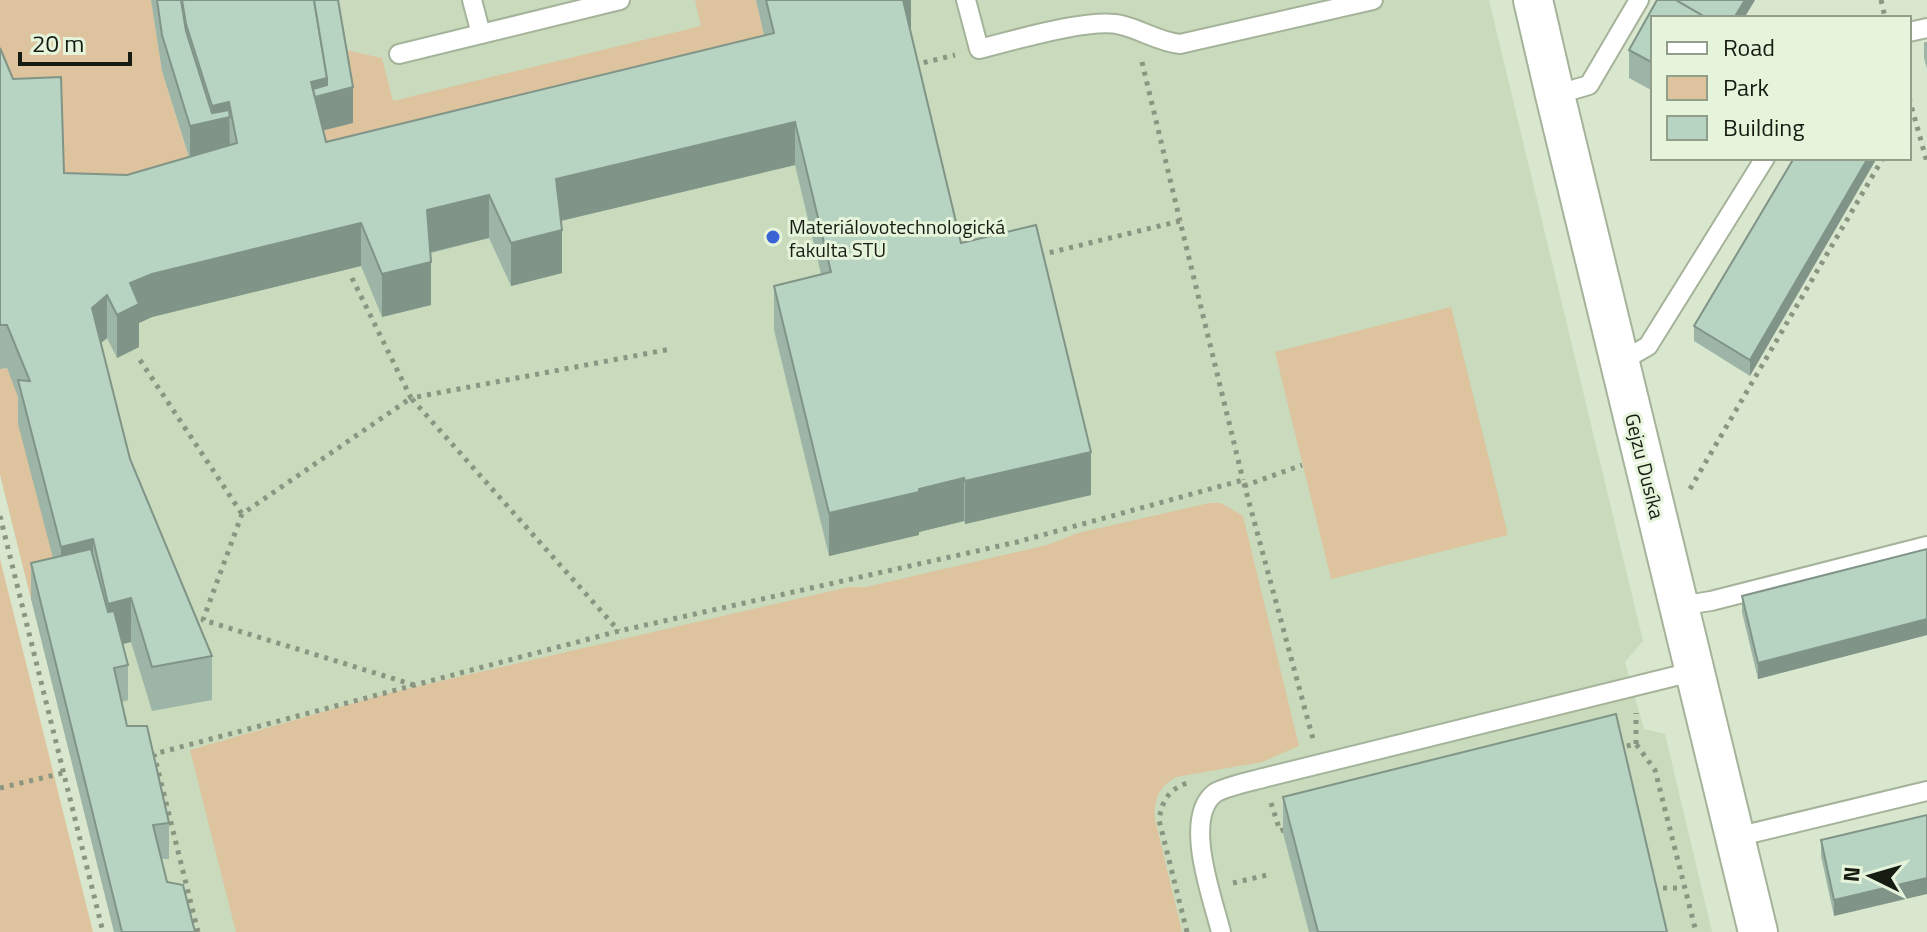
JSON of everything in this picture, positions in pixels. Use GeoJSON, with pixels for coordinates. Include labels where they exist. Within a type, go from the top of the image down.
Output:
{"type":"FeatureCollection","features":[{"type":"Feature","properties":{"kind":"street","name":"Gejzu Dusíka"},"geometry":{"type":"LineString","coordinates":[[1533,0],[1758,932]]}},
{"type":"Feature","properties":{"kind":"lane"},"geometry":{"type":"LineString","coordinates":[[472,0],[481,34]]}},
{"type":"Feature","properties":{"kind":"lane"},"geometry":{"type":"LineString","coordinates":[[399,54],[620,0]]}},
{"type":"Feature","properties":{"kind":"lane"},"geometry":{"type":"LineString","coordinates":[[966,0],[979,49],[1085,24],[1119,24],[1166,43],[1180,44],[1373,0]]}},
{"type":"Feature","properties":{"kind":"lane"},"geometry":{"type":"LineString","coordinates":[[1555,95],[1589,85],[1639,0]]}},
{"type":"Feature","properties":{"kind":"lane"},"geometry":{"type":"LineString","coordinates":[[1620,362],[1648,346],[1764,160]]}},
{"type":"Feature","properties":{"kind":"lane"},"geometry":{"type":"LineString","coordinates":[[1679,606],[1711,601],[1927,546]]}},
{"type":"Feature","properties":{"kind":"lane"},"geometry":{"type":"LineString","coordinates":[[1221,932],[1201,852],[1200,829],[1203,809],[1215,793],[1263,778],[1696,671]]}},
{"type":"Feature","properties":{"kind":"lane"},"geometry":{"type":"LineString","coordinates":[[1736,837],[1927,791]]}},
{"type":"Feature","properties":{"kind":"path"},"geometry":{"type":"LineString","coordinates":[[1134,30],[1244,483],[1316,747]]}},
{"type":"Feature","properties":{"kind":"path"},"geometry":{"type":"LineString","coordinates":[[909,67],[979,49]]}},
{"type":"Feature","properties":{"kind":"path"},"geometry":{"type":"LineString","coordinates":[[1911,113],[1927,162]]}},
{"type":"Feature","properties":{"kind":"path"},"geometry":{"type":"LineString","coordinates":[[1686,496],[1882,160]]}},
{"type":"Feature","properties":{"kind":"path"},"geometry":{"type":"LineString","coordinates":[[1027,258],[1180,221]]}},
{"type":"Feature","properties":{"kind":"path"},"geometry":{"type":"LineString","coordinates":[[352,278],[411,398],[619,631]]}},
{"type":"Feature","properties":{"kind":"path"},"geometry":{"type":"LineString","coordinates":[[414,685],[203,620],[242,514],[411,398],[671,349]]}},
{"type":"Feature","properties":{"kind":"path"},"geometry":{"type":"LineString","coordinates":[[140,360],[242,514]]}},
{"type":"Feature","properties":{"kind":"path"},"geometry":{"type":"LineString","coordinates":[[198,932],[154,754],[619,631],[1017,542],[1302,465]]}},
{"type":"Feature","properties":{"kind":"path"},"geometry":{"type":"LineString","coordinates":[[0,516],[103,932]]}},
{"type":"Feature","properties":{"kind":"path"},"geometry":{"type":"LineString","coordinates":[[1636,711],[1636,744],[1655,770],[1696,932]]}},
{"type":"Feature","properties":{"kind":"path"},"geometry":{"type":"LineString","coordinates":[[1605,751],[1636,744]]}},
{"type":"Feature","properties":{"kind":"path"},"geometry":{"type":"LineString","coordinates":[[0,788],[63,773]]}},
{"type":"Feature","properties":{"kind":"path"},"geometry":{"type":"LineString","coordinates":[[1258,807],[1271,803],[1280,831],[1294,827]]}},
{"type":"Feature","properties":{"kind":"path"},"geometry":{"type":"LineString","coordinates":[[1223,886],[1267,875]]}},
{"type":"Feature","properties":{"kind":"path"},"geometry":{"type":"LineString","coordinates":[[1663,888],[1683,888]]}},
{"type":"Feature","properties":{"kind":"shaded area","name":"Materiálovotechnologická fakulta STU"},"geometry":{"type":"Polygon","coordinates":[[[0,0],[1489,0],[1643,641],[1625,662],[1644,729],[1665,734],[1712,932],[114,932],[0,474],[0,0]]]}},
{"type":"Feature","properties":{"kind":"green space"},"geometry":{"type":"Polygon","coordinates":[[[0,0],[151,0],[162,71],[190,161],[64,216],[0,92],[0,0]]]}},
{"type":"Feature","properties":{"kind":"green space"},"geometry":{"type":"Polygon","coordinates":[[[695,0],[756,0],[774,76],[326,185],[313,133],[341,49],[382,58],[393,101],[701,26],[695,0]]]}},
{"type":"Feature","properties":{"kind":"green space"},"geometry":{"type":"Polygon","coordinates":[[[1451,307],[1508,535],[1331,579],[1275,352],[1451,307]]]}},
{"type":"Feature","properties":{"kind":"green space"},"geometry":{"type":"Polygon","coordinates":[[[7,368],[30,425],[62,592],[31,599],[0,474],[0,369],[7,368]]]}},
{"type":"Feature","properties":{"kind":"green space"},"geometry":{"type":"Polygon","coordinates":[[[1209,503],[1221,503],[1243,516],[1299,746],[1262,762],[1176,777],[1161,790],[1156,800],[1155,819],[1182,932],[236,932],[190,750],[389,693],[849,587],[866,587],[1209,503]]]}},
{"type":"Feature","properties":{"kind":"green space"},"geometry":{"type":"Polygon","coordinates":[[[0,559],[93,932],[0,932],[0,559]]]}},
{"type":"Feature","properties":{"kind":"building"},"geometry":{"type":"Polygon","coordinates":[[[157,0],[181,0],[186,31],[212,113],[229,110],[230,117],[190,126],[162,35],[157,0]]]}},
{"type":"Feature","properties":{"kind":"building"},"geometry":{"type":"Polygon","coordinates":[[[182,0],[314,0],[327,78],[311,82],[326,142],[774,33],[766,0],[903,0],[961,243],[1036,225],[1091,452],[965,481],[964,478],[829,513],[774,286],[831,272],[795,122],[556,179],[562,230],[511,243],[489,195],[427,210],[431,262],[382,274],[361,223],[152,274],[130,283],[139,304],[117,315],[107,295],[92,308],[130,459],[212,656],[152,667],[131,598],[108,604],[93,539],[61,547],[18,380],[30,381],[7,325],[0,325],[0,48],[13,79],[61,77],[64,173],[127,175],[237,143],[229,102],[212,106],[186,24],[182,0]]]}},
{"type":"Feature","properties":{"kind":"building"},"geometry":{"type":"Polygon","coordinates":[[[314,0],[338,0],[353,87],[315,97],[313,89],[327,85],[327,78],[314,0]]]}},
{"type":"Feature","properties":{"kind":"building"},"geometry":{"type":"Polygon","coordinates":[[[1657,0],[1676,0],[1704,16],[1651,16],[1651,62],[1629,50],[1657,0]]]}},
{"type":"Feature","properties":{"kind":"building"},"geometry":{"type":"Polygon","coordinates":[[[1676,0],[1745,0],[1735,16],[1704,16],[1676,0]]]}},
{"type":"Feature","properties":{"kind":"building"},"geometry":{"type":"Polygon","coordinates":[[[1793,160],[1867,160],[1750,360],[1694,326],[1793,160]]]}},
{"type":"Feature","properties":{"kind":"building"},"geometry":{"type":"Polygon","coordinates":[[[91,549],[108,612],[114,611],[128,665],[114,668],[127,726],[147,726],[169,823],[153,825],[167,882],[183,885],[195,932],[122,932],[31,563],[91,549]]]}},
{"type":"Feature","properties":{"kind":"building"},"geometry":{"type":"Polygon","coordinates":[[[1927,549],[1927,619],[1758,663],[1742,596],[1927,549]]]}},
{"type":"Feature","properties":{"kind":"building"},"geometry":{"type":"Polygon","coordinates":[[[1616,714],[1667,932],[1318,932],[1283,797],[1616,714]]]}},
{"type":"Feature","properties":{"kind":"building"},"geometry":{"type":"Polygon","coordinates":[[[1927,815],[1927,878],[1834,900],[1821,840],[1927,815]]]}},
{"type":"Feature","properties":{"kind":"place","name":"Materiálovotechnologická fakulta STU"},"geometry":{"type":"Point","coordinates":[773,237]}}]}
